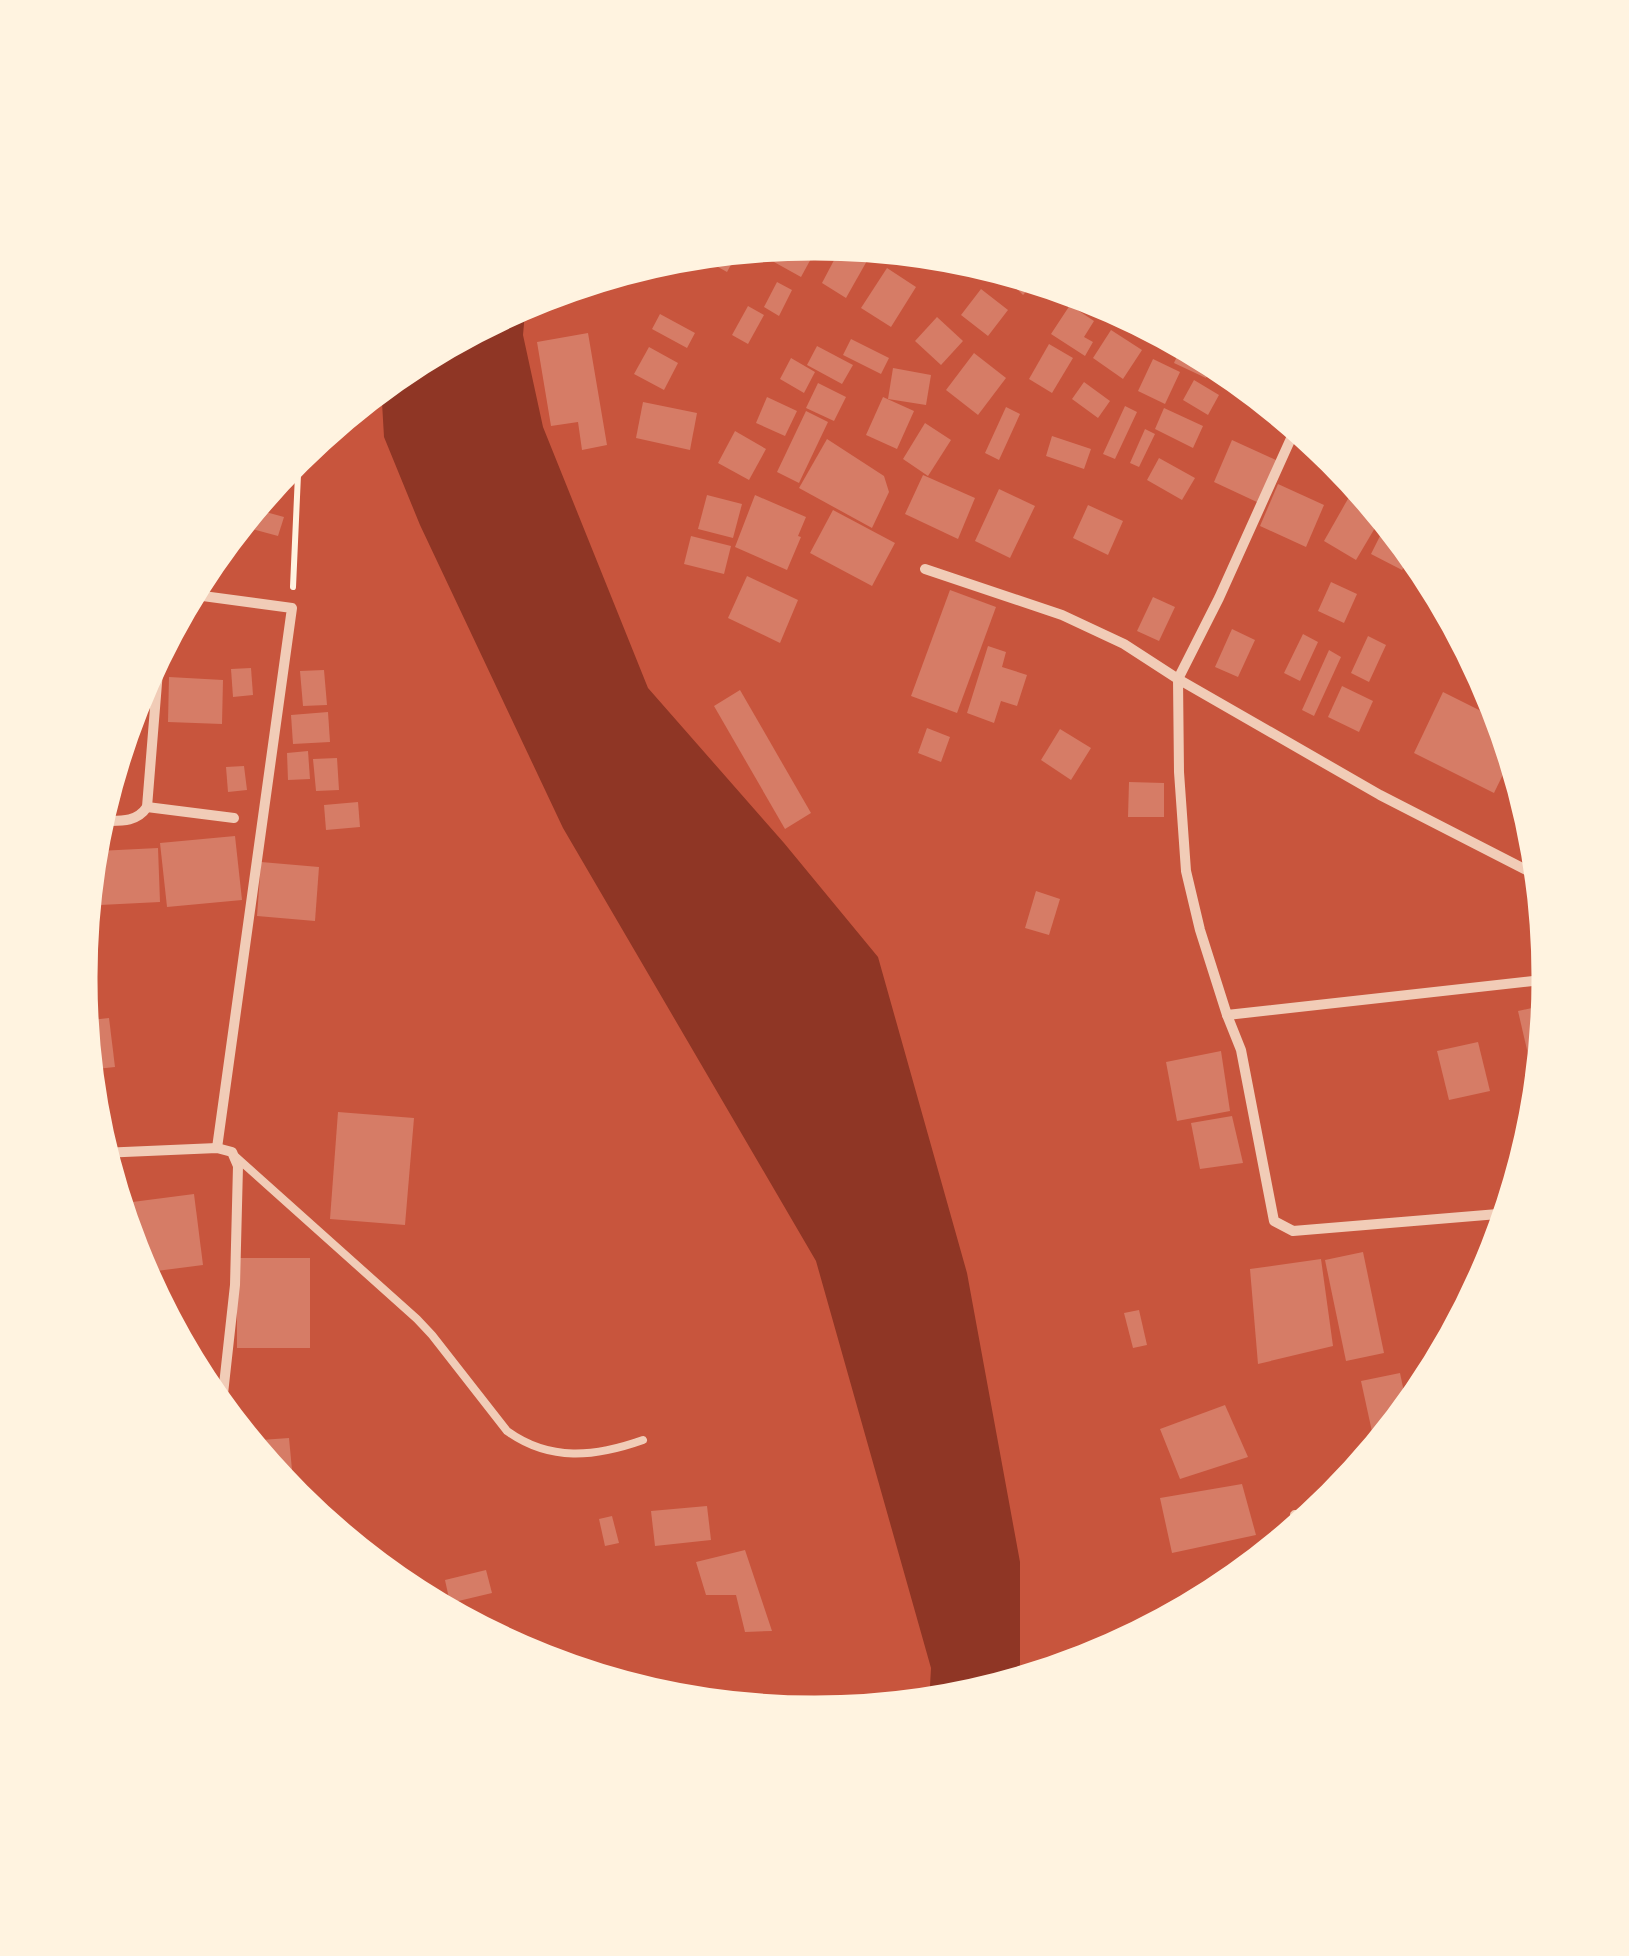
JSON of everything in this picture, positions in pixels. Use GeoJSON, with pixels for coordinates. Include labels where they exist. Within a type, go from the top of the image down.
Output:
{"type":"FeatureCollection","features":[{"type":"Feature","properties":{"kind":"street"},"geometry":{"type":"LineString","coordinates":[[1291,439],[1178,679],[1186,871],[1200,930],[1242,1050],[1274,1221],[1293,1231],[1305,1231],[1494,1215]]}},
{"type":"Feature","properties":{"kind":"street"},"geometry":{"type":"LineString","coordinates":[[925,570],[1062,616],[1124,644],[1380,795],[1525,870]]}},
{"type":"Feature","properties":{"kind":"street"},"geometry":{"type":"LineString","coordinates":[[205,596],[292,608],[217,1148]]}},
{"type":"Feature","properties":{"kind":"street"},"geometry":{"type":"LineString","coordinates":[[113,821],[132,820],[141,816],[146,807],[156,689]]}},
{"type":"Feature","properties":{"kind":"street"},"geometry":{"type":"LineString","coordinates":[[146,807],[234,818]]}},
{"type":"Feature","properties":{"kind":"street"},"geometry":{"type":"LineString","coordinates":[[1227,1015],[1534,982]]}},
{"type":"Feature","properties":{"kind":"street"},"geometry":{"type":"LineString","coordinates":[[117,1152],[217,1148],[232,1152],[238,1166],[235,1285],[224,1389]]}},
{"type":"Feature","properties":{"kind":"lane"},"geometry":{"type":"LineString","coordinates":[[232,1152],[417,1319],[507,1431],[522,1442],[543,1450],[591,1454],[644,1440]]}},
{"type":"Feature","properties":{"kind":"path"},"geometry":{"type":"LineString","coordinates":[[292,608],[299,477]]}},
{"type":"Feature","properties":{"kind":"shaded area"},"geometry":{"type":"Polygon","coordinates":[[[524,320],[523,335],[543,427],[648,688],[878,957],[967,1273],[1020,1562],[1020,1667],[930,1688],[931,1668],[816,1261],[563,828],[420,525],[384,437],[382,403],[455,355],[524,320]]]}},
{"type":"Feature","properties":{"kind":"building"},"geometry":{"type":"Polygon","coordinates":[[[811,258],[801,277],[770,260],[811,258]]]}},
{"type":"Feature","properties":{"kind":"building"},"geometry":{"type":"Polygon","coordinates":[[[835,259],[867,261],[846,298],[822,283],[835,259]]]}},
{"type":"Feature","properties":{"kind":"building"},"geometry":{"type":"Polygon","coordinates":[[[887,268],[916,287],[891,327],[861,308],[887,268]]]}},
{"type":"Feature","properties":{"kind":"building"},"geometry":{"type":"Polygon","coordinates":[[[777,282],[792,290],[779,316],[764,307],[777,282]]]}},
{"type":"Feature","properties":{"kind":"building"},"geometry":{"type":"Polygon","coordinates":[[[981,289],[1008,310],[988,336],[961,315],[981,289]]]}},
{"type":"Feature","properties":{"kind":"building"},"geometry":{"type":"Polygon","coordinates":[[[748,306],[764,315],[748,344],[732,335],[748,306]]]}},
{"type":"Feature","properties":{"kind":"building"},"geometry":{"type":"Polygon","coordinates":[[[1070,306],[1094,321],[1084,337],[1093,342],[1085,356],[1051,334],[1070,306]]]}},
{"type":"Feature","properties":{"kind":"building"},"geometry":{"type":"Polygon","coordinates":[[[660,314],[695,333],[687,348],[652,329],[660,314]]]}},
{"type":"Feature","properties":{"kind":"building"},"geometry":{"type":"Polygon","coordinates":[[[937,317],[963,341],[941,365],[915,341],[937,317]]]}},
{"type":"Feature","properties":{"kind":"building"},"geometry":{"type":"Polygon","coordinates":[[[1111,330],[1142,350],[1123,379],[1093,358],[1111,330]]]}},
{"type":"Feature","properties":{"kind":"building"},"geometry":{"type":"Polygon","coordinates":[[[588,333],[607,445],[582,450],[578,422],[551,426],[537,342],[588,333]]]}},
{"type":"Feature","properties":{"kind":"building"},"geometry":{"type":"Polygon","coordinates":[[[851,339],[889,358],[881,374],[843,355],[851,339]]]}},
{"type":"Feature","properties":{"kind":"building"},"geometry":{"type":"Polygon","coordinates":[[[1049,344],[1073,358],[1052,393],[1029,379],[1049,344]]]}},
{"type":"Feature","properties":{"kind":"building"},"geometry":{"type":"Polygon","coordinates":[[[817,346],[853,365],[842,384],[807,365],[817,346]]]}},
{"type":"Feature","properties":{"kind":"building"},"geometry":{"type":"Polygon","coordinates":[[[649,347],[678,363],[664,390],[634,374],[649,347]]]}},
{"type":"Feature","properties":{"kind":"building"},"geometry":{"type":"Polygon","coordinates":[[[974,353],[1006,378],[978,415],[946,390],[974,353]]]}},
{"type":"Feature","properties":{"kind":"building"},"geometry":{"type":"Polygon","coordinates":[[[1177,357],[1207,376],[1206,378],[1174,363],[1177,357]]]}},
{"type":"Feature","properties":{"kind":"building"},"geometry":{"type":"Polygon","coordinates":[[[791,358],[815,372],[804,393],[780,379],[791,358]]]}},
{"type":"Feature","properties":{"kind":"building"},"geometry":{"type":"Polygon","coordinates":[[[1153,359],[1180,372],[1165,404],[1138,391],[1153,359]]]}},
{"type":"Feature","properties":{"kind":"building"},"geometry":{"type":"Polygon","coordinates":[[[893,368],[931,375],[926,405],[888,399],[893,368]]]}},
{"type":"Feature","properties":{"kind":"building"},"geometry":{"type":"Polygon","coordinates":[[[1194,380],[1219,395],[1208,415],[1183,400],[1194,380]]]}},
{"type":"Feature","properties":{"kind":"building"},"geometry":{"type":"Polygon","coordinates":[[[1084,382],[1110,401],[1098,418],[1072,399],[1084,382]]]}},
{"type":"Feature","properties":{"kind":"building"},"geometry":{"type":"Polygon","coordinates":[[[818,383],[846,397],[834,421],[806,408],[818,383]]]}},
{"type":"Feature","properties":{"kind":"building"},"geometry":{"type":"Polygon","coordinates":[[[767,397],[797,411],[785,436],[756,423],[767,397]]]}},
{"type":"Feature","properties":{"kind":"building"},"geometry":{"type":"Polygon","coordinates":[[[883,397],[914,411],[897,449],[866,435],[883,397]]]}},
{"type":"Feature","properties":{"kind":"building"},"geometry":{"type":"Polygon","coordinates":[[[643,402],[697,413],[690,450],[636,438],[643,402]]]}},
{"type":"Feature","properties":{"kind":"building"},"geometry":{"type":"Polygon","coordinates":[[[1125,406],[1137,412],[1115,459],[1103,454],[1125,406]]]}},
{"type":"Feature","properties":{"kind":"building"},"geometry":{"type":"Polygon","coordinates":[[[1006,407],[1020,414],[999,460],[985,453],[1006,407]]]}},
{"type":"Feature","properties":{"kind":"building"},"geometry":{"type":"Polygon","coordinates":[[[1164,408],[1203,426],[1193,448],[1155,429],[1164,408]]]}},
{"type":"Feature","properties":{"kind":"building"},"geometry":{"type":"Polygon","coordinates":[[[806,411],[828,422],[799,483],[777,472],[806,411]]]}},
{"type":"Feature","properties":{"kind":"building"},"geometry":{"type":"Polygon","coordinates":[[[925,423],[951,440],[928,476],[903,459],[925,423]]]}},
{"type":"Feature","properties":{"kind":"building"},"geometry":{"type":"Polygon","coordinates":[[[1145,429],[1155,434],[1139,467],[1130,463],[1145,429]]]}},
{"type":"Feature","properties":{"kind":"building"},"geometry":{"type":"Polygon","coordinates":[[[735,431],[766,449],[749,480],[718,463],[735,431]]]}},
{"type":"Feature","properties":{"kind":"building"},"geometry":{"type":"Polygon","coordinates":[[[1052,436],[1091,449],[1084,469],[1046,456],[1052,436]]]}},
{"type":"Feature","properties":{"kind":"building"},"geometry":{"type":"Polygon","coordinates":[[[827,439],[884,476],[889,492],[872,528],[799,488],[827,439]]]}},
{"type":"Feature","properties":{"kind":"building"},"geometry":{"type":"Polygon","coordinates":[[[1232,440],[1278,461],[1259,503],[1214,482],[1232,440]]]}},
{"type":"Feature","properties":{"kind":"building"},"geometry":{"type":"Polygon","coordinates":[[[1159,458],[1195,478],[1182,500],[1147,480],[1159,458]]]}},
{"type":"Feature","properties":{"kind":"building"},"geometry":{"type":"Polygon","coordinates":[[[923,475],[975,498],[958,539],[905,514],[923,475]]]}},
{"type":"Feature","properties":{"kind":"building"},"geometry":{"type":"Polygon","coordinates":[[[1278,484],[1324,505],[1306,547],[1260,526],[1278,484]]]}},
{"type":"Feature","properties":{"kind":"building"},"geometry":{"type":"Polygon","coordinates":[[[999,489],[1035,506],[1010,558],[975,541],[999,489]]]}},
{"type":"Feature","properties":{"kind":"building"},"geometry":{"type":"Polygon","coordinates":[[[707,495],[742,504],[733,538],[698,529],[707,495]]]}},
{"type":"Feature","properties":{"kind":"building"},"geometry":{"type":"Polygon","coordinates":[[[755,495],[806,517],[787,570],[735,547],[755,495]]]}},
{"type":"Feature","properties":{"kind":"building"},"geometry":{"type":"Polygon","coordinates":[[[1349,497],[1375,528],[1356,560],[1324,541],[1349,497]]]}},
{"type":"Feature","properties":{"kind":"building"},"geometry":{"type":"Polygon","coordinates":[[[1088,505],[1123,521],[1108,555],[1073,538],[1088,505]]]}},
{"type":"Feature","properties":{"kind":"building"},"geometry":{"type":"Polygon","coordinates":[[[833,510],[895,543],[872,586],[810,553],[833,510]]]}},
{"type":"Feature","properties":{"kind":"building"},"geometry":{"type":"Polygon","coordinates":[[[267,512],[284,517],[278,536],[253,529],[267,512]]]}},
{"type":"Feature","properties":{"kind":"building"},"geometry":{"type":"Polygon","coordinates":[[[1381,535],[1404,566],[1402,570],[1371,554],[1381,535]]]}},
{"type":"Feature","properties":{"kind":"building"},"geometry":{"type":"Polygon","coordinates":[[[691,536],[731,546],[724,574],[684,564],[691,536]]]}},
{"type":"Feature","properties":{"kind":"building"},"geometry":{"type":"Polygon","coordinates":[[[747,576],[798,600],[780,643],[728,618],[747,576]]]}},
{"type":"Feature","properties":{"kind":"building"},"geometry":{"type":"Polygon","coordinates":[[[1331,582],[1357,594],[1344,623],[1318,611],[1331,582]]]}},
{"type":"Feature","properties":{"kind":"building"},"geometry":{"type":"Polygon","coordinates":[[[950,590],[996,607],[957,713],[911,696],[950,590]]]}},
{"type":"Feature","properties":{"kind":"building"},"geometry":{"type":"Polygon","coordinates":[[[1153,597],[1175,607],[1159,641],[1137,631],[1153,597]]]}},
{"type":"Feature","properties":{"kind":"building"},"geometry":{"type":"Polygon","coordinates":[[[1232,629],[1255,640],[1238,677],[1215,667],[1232,629]]]}},
{"type":"Feature","properties":{"kind":"building"},"geometry":{"type":"Polygon","coordinates":[[[1303,634],[1318,642],[1300,681],[1284,673],[1303,634]]]}},
{"type":"Feature","properties":{"kind":"building"},"geometry":{"type":"Polygon","coordinates":[[[1368,636],[1386,645],[1369,682],[1351,673],[1368,636]]]}},
{"type":"Feature","properties":{"kind":"building"},"geometry":{"type":"Polygon","coordinates":[[[988,646],[1006,652],[1002,667],[1027,675],[1017,706],[1001,701],[994,723],[967,713],[988,646]]]}},
{"type":"Feature","properties":{"kind":"building"},"geometry":{"type":"Polygon","coordinates":[[[1329,650],[1341,657],[1314,716],[1302,710],[1329,650]]]}},
{"type":"Feature","properties":{"kind":"building"},"geometry":{"type":"Polygon","coordinates":[[[251,668],[253,695],[233,697],[231,669],[251,668]]]}},
{"type":"Feature","properties":{"kind":"building"},"geometry":{"type":"Polygon","coordinates":[[[324,670],[327,705],[303,706],[300,671],[324,670]]]}},
{"type":"Feature","properties":{"kind":"building"},"geometry":{"type":"Polygon","coordinates":[[[169,677],[223,680],[222,724],[168,722],[169,677]]]}},
{"type":"Feature","properties":{"kind":"building"},"geometry":{"type":"Polygon","coordinates":[[[1342,686],[1373,701],[1359,732],[1328,717],[1342,686]]]}},
{"type":"Feature","properties":{"kind":"building"},"geometry":{"type":"Polygon","coordinates":[[[740,690],[811,813],[785,829],[714,706],[740,690]]]}},
{"type":"Feature","properties":{"kind":"building"},"geometry":{"type":"Polygon","coordinates":[[[1443,692],[1482,712],[1504,773],[1494,793],[1414,753],[1443,692]]]}},
{"type":"Feature","properties":{"kind":"building"},"geometry":{"type":"Polygon","coordinates":[[[328,712],[330,742],[293,744],[291,715],[328,712]]]}},
{"type":"Feature","properties":{"kind":"building"},"geometry":{"type":"Polygon","coordinates":[[[927,728],[950,737],[941,762],[918,753],[927,728]]]}},
{"type":"Feature","properties":{"kind":"building"},"geometry":{"type":"Polygon","coordinates":[[[1060,729],[1091,748],[1071,780],[1041,760],[1060,729]]]}},
{"type":"Feature","properties":{"kind":"building"},"geometry":{"type":"Polygon","coordinates":[[[308,751],[310,779],[288,780],[287,753],[308,751]]]}},
{"type":"Feature","properties":{"kind":"building"},"geometry":{"type":"Polygon","coordinates":[[[337,758],[339,790],[316,791],[313,759],[337,758]]]}},
{"type":"Feature","properties":{"kind":"building"},"geometry":{"type":"Polygon","coordinates":[[[244,766],[247,790],[228,792],[226,767],[244,766]]]}},
{"type":"Feature","properties":{"kind":"building"},"geometry":{"type":"Polygon","coordinates":[[[1129,782],[1164,783],[1164,817],[1128,817],[1129,782]]]}},
{"type":"Feature","properties":{"kind":"building"},"geometry":{"type":"Polygon","coordinates":[[[358,802],[360,827],[326,830],[324,805],[358,802]]]}},
{"type":"Feature","properties":{"kind":"building"},"geometry":{"type":"Polygon","coordinates":[[[235,836],[242,900],[167,907],[160,843],[235,836]]]}},
{"type":"Feature","properties":{"kind":"building"},"geometry":{"type":"Polygon","coordinates":[[[158,848],[160,902],[100,905],[107,851],[158,848]]]}},
{"type":"Feature","properties":{"kind":"building"},"geometry":{"type":"Polygon","coordinates":[[[261,862],[319,867],[315,921],[257,916],[261,862]]]}},
{"type":"Feature","properties":{"kind":"building"},"geometry":{"type":"Polygon","coordinates":[[[1036,891],[1060,899],[1049,935],[1025,928],[1036,891]]]}},
{"type":"Feature","properties":{"kind":"building"},"geometry":{"type":"Polygon","coordinates":[[[1518,1011],[1533,1011],[1528,1054],[1518,1011]]]}},
{"type":"Feature","properties":{"kind":"building"},"geometry":{"type":"Polygon","coordinates":[[[109,1018],[115,1067],[101,1069],[97,1019],[109,1018]]]}},
{"type":"Feature","properties":{"kind":"building"},"geometry":{"type":"Polygon","coordinates":[[[1478,1042],[1490,1091],[1449,1100],[1437,1051],[1478,1042]]]}},
{"type":"Feature","properties":{"kind":"building"},"geometry":{"type":"Polygon","coordinates":[[[1221,1051],[1230,1111],[1177,1121],[1166,1062],[1221,1051]]]}},
{"type":"Feature","properties":{"kind":"building"},"geometry":{"type":"Polygon","coordinates":[[[338,1112],[414,1118],[405,1225],[330,1219],[338,1112]]]}},
{"type":"Feature","properties":{"kind":"building"},"geometry":{"type":"Polygon","coordinates":[[[1232,1116],[1243,1163],[1200,1169],[1191,1123],[1232,1116]]]}},
{"type":"Feature","properties":{"kind":"building"},"geometry":{"type":"Polygon","coordinates":[[[194,1194],[203,1265],[158,1271],[131,1202],[194,1194]]]}},
{"type":"Feature","properties":{"kind":"building"},"geometry":{"type":"Polygon","coordinates":[[[1363,1252],[1384,1353],[1346,1361],[1325,1260],[1363,1252]]]}},
{"type":"Feature","properties":{"kind":"building"},"geometry":{"type":"Polygon","coordinates":[[[237,1258],[310,1258],[310,1348],[237,1348],[237,1258]]]}},
{"type":"Feature","properties":{"kind":"building"},"geometry":{"type":"Polygon","coordinates":[[[1321,1259],[1333,1346],[1258,1364],[1250,1269],[1321,1259]]]}},
{"type":"Feature","properties":{"kind":"building"},"geometry":{"type":"Polygon","coordinates":[[[1139,1310],[1147,1345],[1133,1348],[1124,1313],[1139,1310]]]}},
{"type":"Feature","properties":{"kind":"building"},"geometry":{"type":"Polygon","coordinates":[[[1400,1373],[1404,1391],[1372,1432],[1361,1381],[1400,1373]]]}},
{"type":"Feature","properties":{"kind":"building"},"geometry":{"type":"Polygon","coordinates":[[[1225,1405],[1248,1457],[1180,1479],[1160,1429],[1225,1405]]]}},
{"type":"Feature","properties":{"kind":"building"},"geometry":{"type":"Polygon","coordinates":[[[289,1438],[292,1470],[291,1470],[264,1440],[289,1438]]]}},
{"type":"Feature","properties":{"kind":"building"},"geometry":{"type":"Polygon","coordinates":[[[1242,1484],[1256,1535],[1172,1553],[1160,1498],[1242,1484]]]}},
{"type":"Feature","properties":{"kind":"building"},"geometry":{"type":"Polygon","coordinates":[[[707,1506],[711,1540],[655,1546],[651,1511],[707,1506]]]}},
{"type":"Feature","properties":{"kind":"building"},"geometry":{"type":"Polygon","coordinates":[[[612,1516],[619,1543],[605,1546],[599,1519],[612,1516]]]}},
{"type":"Feature","properties":{"kind":"building"},"geometry":{"type":"Polygon","coordinates":[[[745,1550],[772,1631],[745,1632],[736,1595],[706,1595],[696,1562],[745,1550]]]}},
{"type":"Feature","properties":{"kind":"building"},"geometry":{"type":"Polygon","coordinates":[[[486,1570],[492,1593],[456,1602],[449,1597],[445,1580],[486,1570]]]}}]}
